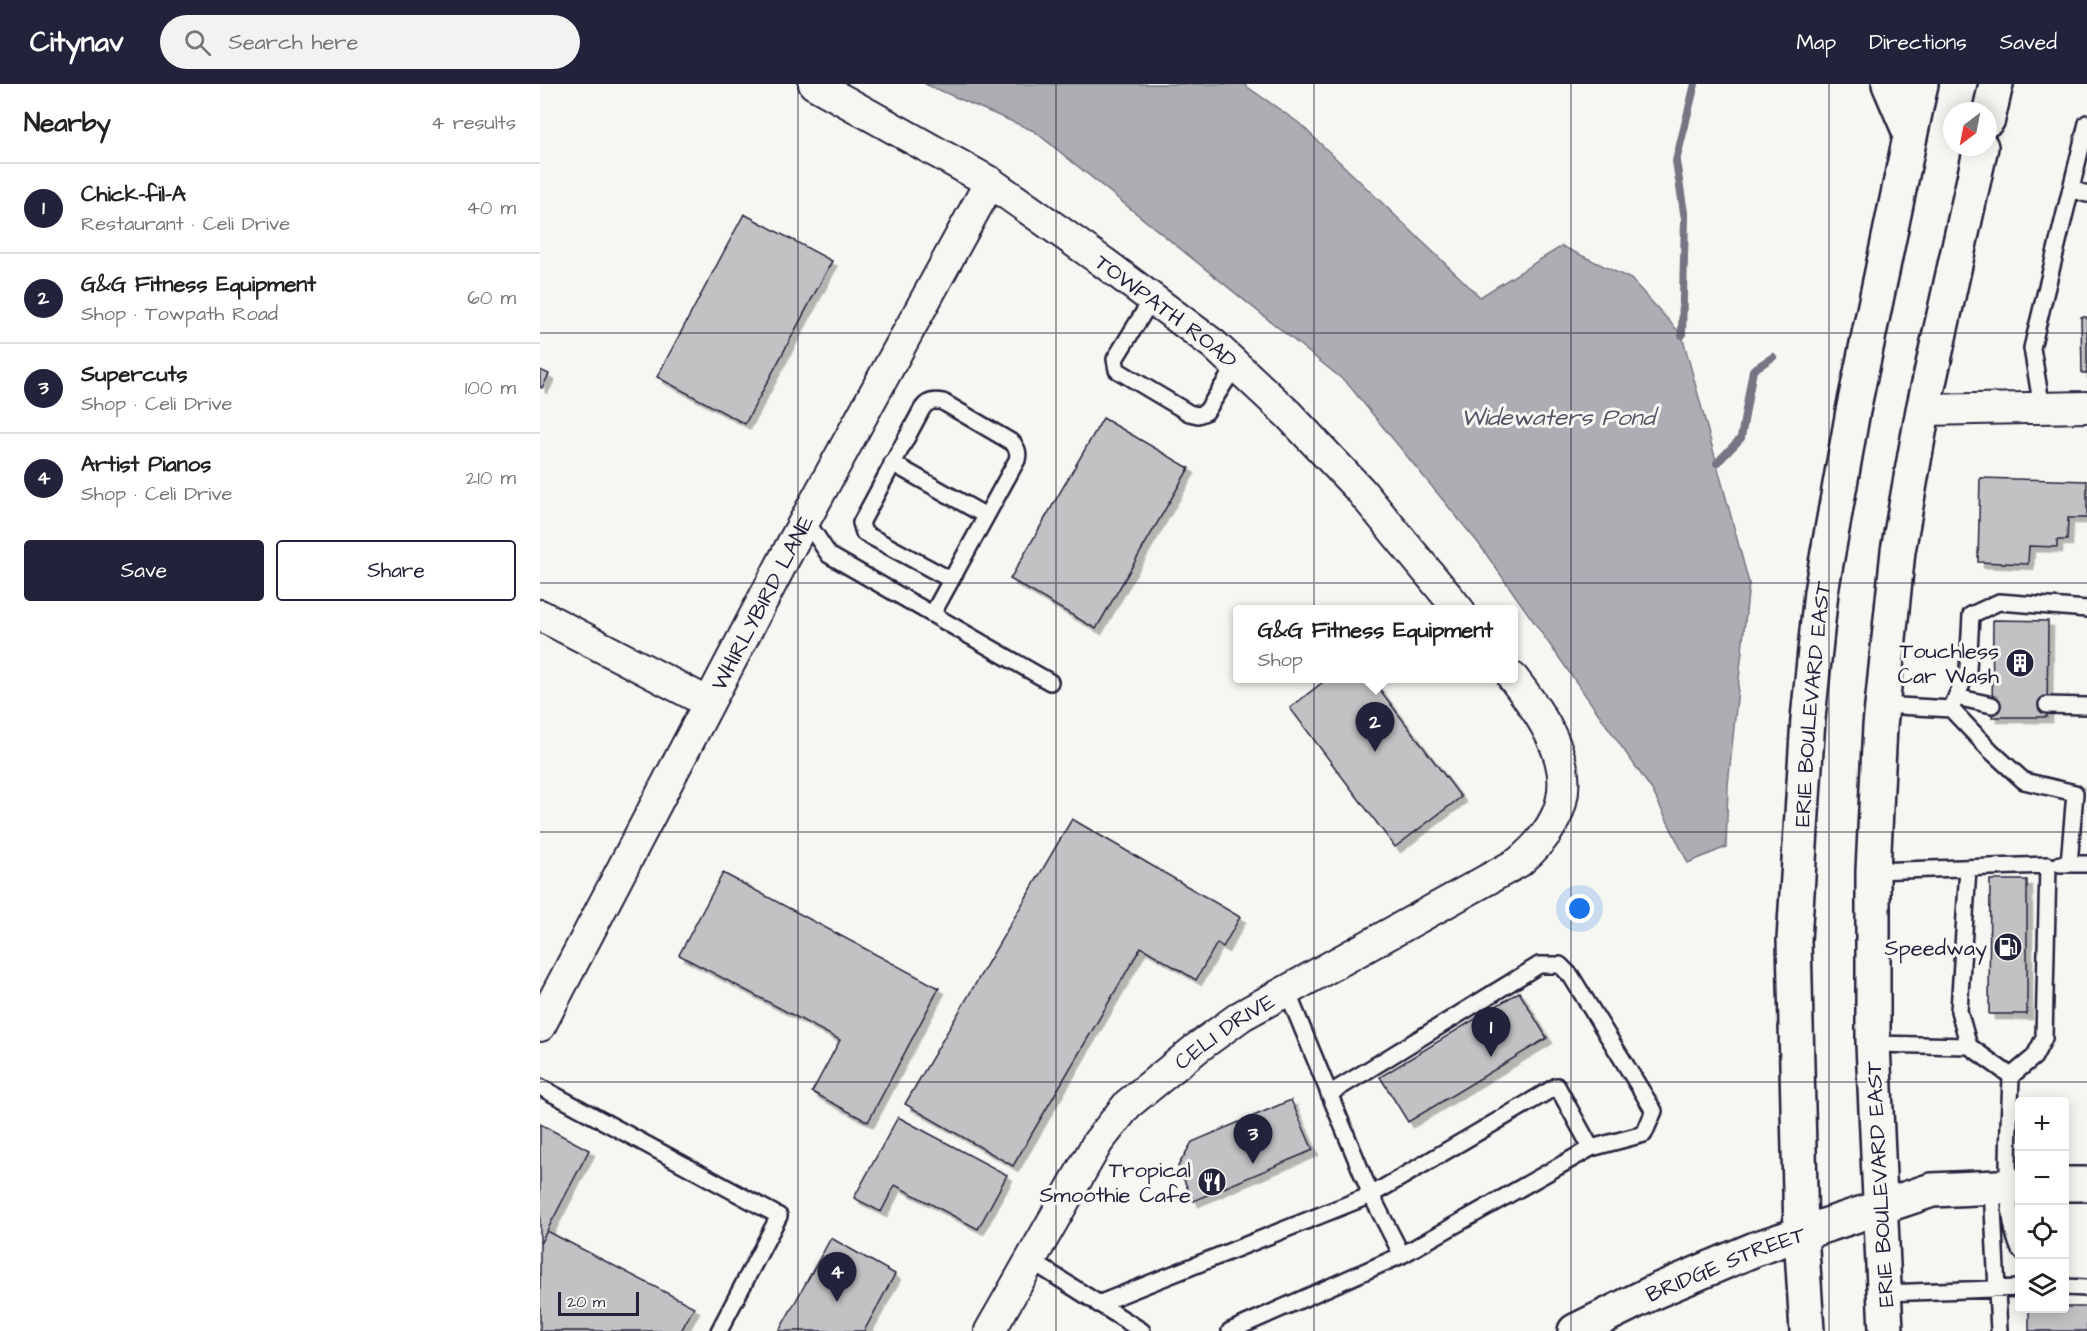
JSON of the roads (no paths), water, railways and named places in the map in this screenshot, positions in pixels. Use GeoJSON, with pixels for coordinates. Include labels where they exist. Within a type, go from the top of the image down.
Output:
{"type":"FeatureCollection","features":[{"type":"Feature","properties":{"kind":"main road"},"geometry":{"type":"LineString","coordinates":[[1889,84],[1910,133]]}},
{"type":"Feature","properties":{"kind":"main road","name":"ERIE BOULEVARD EAST"},"geometry":{"type":"LineString","coordinates":[[1807,1331],[1801,1233],[1794,940],[1808,718],[1823,580],[1853,411],[1921,84]]}},
{"type":"Feature","properties":{"kind":"main road"},"geometry":{"type":"LineString","coordinates":[[1992,102],[1996,84]]}},
{"type":"Feature","properties":{"kind":"main road","name":"ERIE BOULEVARD EAST"},"geometry":{"type":"LineString","coordinates":[[1886,1331],[1873,1044],[1873,871],[1882,705],[1895,568],[1923,410],[1979,156]]}},
{"type":"Feature","properties":{"kind":"main road"},"geometry":{"type":"LineString","coordinates":[[2069,1184],[2087,1184]]}},
{"type":"Feature","properties":{"kind":"main road","name":"BRIDGE STREET"},"geometry":{"type":"LineString","coordinates":[[1575,1331],[1656,1291],[1755,1249],[1801,1233],[1932,1190],[2007,1187]]}},
{"type":"Feature","properties":{"kind":"street","name":"TOWPATH ROAD"},"geometry":{"type":"LineString","coordinates":[[814,84],[990,182],[1045,219],[1213,344],[1288,414],[1361,491],[1456,605]]}},
{"type":"Feature","properties":{"kind":"street","name":"WHIRLYBIRD LANE"},"geometry":{"type":"LineString","coordinates":[[540,1026],[707,702],[990,182]]}},
{"type":"Feature","properties":{"kind":"street"},"geometry":{"type":"LineString","coordinates":[[1923,410],[2087,407]]}},
{"type":"Feature","properties":{"kind":"street"},"geometry":{"type":"LineString","coordinates":[[540,615],[707,702]]}},
{"type":"Feature","properties":{"kind":"street","name":"CELI DRIVE"},"geometry":{"type":"LineString","coordinates":[[990,1331],[1098,1142],[1128,1104],[1241,1016],[1519,862],[1536,848],[1551,828],[1560,810],[1565,781],[1554,738],[1517,683]]}},
{"type":"Feature","properties":{"kind":"lane"},"geometry":{"type":"LineString","coordinates":[[2042,408],[2032,348],[2087,123]]}},
{"type":"Feature","properties":{"kind":"lane"},"geometry":{"type":"LineString","coordinates":[[2071,189],[2087,194]]}},
{"type":"Feature","properties":{"kind":"lane"},"geometry":{"type":"LineString","coordinates":[[1152,299],[1115,359],[1117,370],[1189,413],[1198,416],[1206,412],[1236,365]]}},
{"type":"Feature","properties":{"kind":"lane"},"geometry":{"type":"LineString","coordinates":[[933,613],[1017,460],[1018,449],[1012,443],[943,402],[932,401],[926,403],[861,523],[864,533],[951,580]]}},
{"type":"Feature","properties":{"kind":"lane"},"geometry":{"type":"LineString","coordinates":[[892,463],[986,516]]}},
{"type":"Feature","properties":{"kind":"lane"},"geometry":{"type":"LineString","coordinates":[[805,519],[829,555],[1050,682]]}},
{"type":"Feature","properties":{"kind":"lane"},"geometry":{"type":"LineString","coordinates":[[1953,703],[1968,670],[1971,615],[2000,602],[2087,609]]}},
{"type":"Feature","properties":{"kind":"lane"},"geometry":{"type":"LineString","coordinates":[[1953,703],[1991,751],[2024,781],[2081,790],[2069,864]]}},
{"type":"Feature","properties":{"kind":"lane"},"geometry":{"type":"LineString","coordinates":[[1882,705],[1953,703],[1992,705]]}},
{"type":"Feature","properties":{"kind":"lane"},"geometry":{"type":"LineString","coordinates":[[2047,705],[2087,706]]}},
{"type":"Feature","properties":{"kind":"lane"},"geometry":{"type":"LineString","coordinates":[[1873,871],[2087,864]]}},
{"type":"Feature","properties":{"kind":"lane"},"geometry":{"type":"LineString","coordinates":[[1999,1331],[1996,1289],[2007,1187],[2011,1076],[2034,1057],[2044,1038],[2048,865]]}},
{"type":"Feature","properties":{"kind":"lane"},"geometry":{"type":"LineString","coordinates":[[1968,868],[1959,1011],[1969,1046]]}},
{"type":"Feature","properties":{"kind":"lane"},"geometry":{"type":"LineString","coordinates":[[1230,1331],[1402,1255],[1591,1148],[1644,1134],[1654,1111],[1571,976],[1560,965],[1539,965],[1329,1094]]}},
{"type":"Feature","properties":{"kind":"lane"},"geometry":{"type":"LineString","coordinates":[[1287,991],[1371,1195],[1402,1255]]}},
{"type":"Feature","properties":{"kind":"lane"},"geometry":{"type":"LineString","coordinates":[[1873,1044],[1969,1046],[2011,1076]]}},
{"type":"Feature","properties":{"kind":"lane"},"geometry":{"type":"LineString","coordinates":[[1098,1304],[1371,1195],[1557,1086],[1591,1148]]}},
{"type":"Feature","properties":{"kind":"lane"},"geometry":{"type":"LineString","coordinates":[[540,1087],[779,1216],[719,1331]]}},
{"type":"Feature","properties":{"kind":"lane"},"geometry":{"type":"LineString","coordinates":[[2007,1187],[2015,1241]]}},
{"type":"Feature","properties":{"kind":"lane"},"geometry":{"type":"LineString","coordinates":[[1030,1260],[1142,1331]]}},
{"type":"Feature","properties":{"kind":"lane"},"geometry":{"type":"LineString","coordinates":[[2069,1287],[2087,1288]]}},
{"type":"Feature","properties":{"kind":"lane"},"geometry":{"type":"LineString","coordinates":[[1885,1293],[2015,1288]]}},
{"type":"Feature","properties":{"kind":"water","name":"Widewaters Pond"},"geometry":{"type":"Polygon","coordinates":[[[925,84],[1243,84],[1299,123],[1480,297],[1562,246],[1631,279],[1682,335],[1749,583],[1728,785],[1726,847],[1688,863],[1652,790],[1479,544],[1347,383],[1034,131],[925,84]]]}},
{"type":"Feature","properties":{"kind":"waterway"},"geometry":{"type":"LineString","coordinates":[[1682,335],[1685,219],[1676,161],[1695,84]]}},
{"type":"Feature","properties":{"kind":"waterway"},"geometry":{"type":"LineString","coordinates":[[1717,463],[1741,438],[1753,370],[1773,357]]}},
{"type":"Feature","properties":{"kind":"place","name":"Touchless Car Wash"},"geometry":{"type":"Point","coordinates":[2020,663]}},
{"type":"Feature","properties":{"kind":"place","name":"G&G Fitness Equipment"},"geometry":{"type":"Point","coordinates":[1375,752]}},
{"type":"Feature","properties":{"kind":"place","name":"Speedway"},"geometry":{"type":"Point","coordinates":[2008,947]}},
{"type":"Feature","properties":{"kind":"place","name":"Chick-fil-A"},"geometry":{"type":"Point","coordinates":[1491,1057]}},
{"type":"Feature","properties":{"kind":"place","name":"Supercuts"},"geometry":{"type":"Point","coordinates":[1253,1164]}},
{"type":"Feature","properties":{"kind":"place","name":"Tropical Smoothie Cafe"},"geometry":{"type":"Point","coordinates":[1212,1182]}},
{"type":"Feature","properties":{"kind":"place","name":"Artist Pianos"},"geometry":{"type":"Point","coordinates":[837,1302]}}]}
